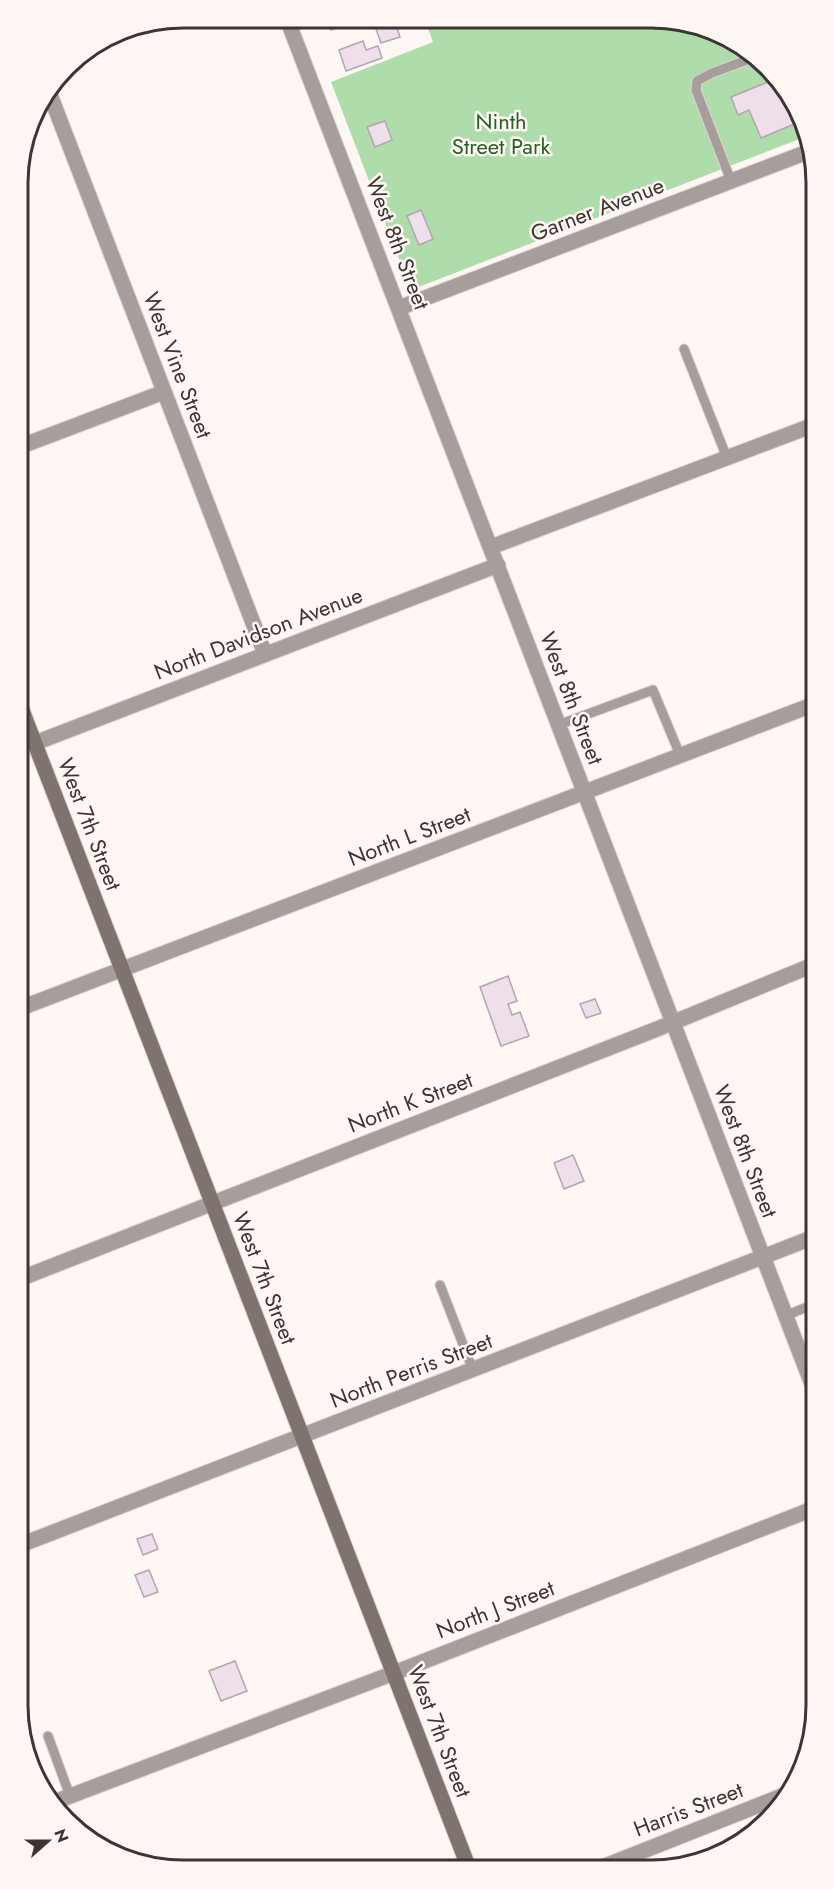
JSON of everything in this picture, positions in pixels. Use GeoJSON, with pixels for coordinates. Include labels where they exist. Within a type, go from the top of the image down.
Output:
{"type":"FeatureCollection","features":[{"type":"Feature","properties":{"kind":"street","name":"West 8th Street"},"geometry":{"type":"LineString","coordinates":[[291,29],[805,1369]]}},
{"type":"Feature","properties":{"kind":"street","name":"West Vine Street"},"geometry":{"type":"LineString","coordinates":[[52,101],[265,654]]}},
{"type":"Feature","properties":{"kind":"street","name":"Garner Avenue"},"geometry":{"type":"LineString","coordinates":[[399,308],[802,154]]}},
{"type":"Feature","properties":{"kind":"street"},"geometry":{"type":"LineString","coordinates":[[29,443],[164,392]]}},
{"type":"Feature","properties":{"kind":"street"},"geometry":{"type":"LineString","coordinates":[[491,547],[806,428]]}},
{"type":"Feature","properties":{"kind":"street","name":"North Davidson Avenue"},"geometry":{"type":"LineString","coordinates":[[34,743],[498,565]]}},
{"type":"Feature","properties":{"kind":"street","name":"North L Street"},"geometry":{"type":"LineString","coordinates":[[28,1005],[806,707]]}},
{"type":"Feature","properties":{"kind":"street","name":"West 7th Street"},"geometry":{"type":"LineString","coordinates":[[29,728],[466,1860]]}},
{"type":"Feature","properties":{"kind":"street","name":"North K Street"},"geometry":{"type":"LineString","coordinates":[[28,1276],[672,1023],[805,968]]}},
{"type":"Feature","properties":{"kind":"street","name":"North Perris Street"},"geometry":{"type":"LineString","coordinates":[[28,1542],[805,1240]]}},
{"type":"Feature","properties":{"kind":"street","name":"North J Street"},"geometry":{"type":"LineString","coordinates":[[63,1799],[394,1673],[805,1512]]}},
{"type":"Feature","properties":{"kind":"street","name":"Harris Street"},"geometry":{"type":"LineString","coordinates":[[621,1860],[773,1800]]}},
{"type":"Feature","properties":{"kind":"lane"},"geometry":{"type":"LineString","coordinates":[[731,181],[696,90],[697,81],[745,61]]}},
{"type":"Feature","properties":{"kind":"lane"},"geometry":{"type":"LineString","coordinates":[[684,349],[727,458]]}},
{"type":"Feature","properties":{"kind":"lane"},"geometry":{"type":"LineString","coordinates":[[558,725],[653,690],[680,755]]}},
{"type":"Feature","properties":{"kind":"lane"},"geometry":{"type":"LineString","coordinates":[[440,1285],[473,1370]]}},
{"type":"Feature","properties":{"kind":"lane"},"geometry":{"type":"LineString","coordinates":[[785,1316],[805,1308]]}},
{"type":"Feature","properties":{"kind":"lane"},"geometry":{"type":"LineString","coordinates":[[48,1736],[63,1799]]}},
{"type":"Feature","properties":{"kind":"green space","name":"Ninth Street Park"},"geometry":{"type":"Polygon","coordinates":[[[428,28],[650,28],[680,31],[710,40],[728,49],[760,74],[785,106],[799,139],[411,290],[331,82],[433,42],[428,28]]]}},
{"type":"Feature","properties":{"kind":"building"},"geometry":{"type":"Polygon","coordinates":[[[376,29],[397,29],[400,37],[381,43],[376,29]]]}},
{"type":"Feature","properties":{"kind":"building"},"geometry":{"type":"Polygon","coordinates":[[[363,41],[366,50],[378,46],[382,58],[346,71],[339,50],[363,41]]]}},
{"type":"Feature","properties":{"kind":"building"},"geometry":{"type":"Polygon","coordinates":[[[767,82],[785,106],[794,124],[761,138],[749,110],[738,115],[731,97],[767,82]]]}},
{"type":"Feature","properties":{"kind":"building"},"geometry":{"type":"Polygon","coordinates":[[[385,121],[392,140],[375,147],[367,127],[385,121]]]}},
{"type":"Feature","properties":{"kind":"building"},"geometry":{"type":"Polygon","coordinates":[[[421,210],[433,239],[419,245],[407,216],[421,210]]]}},
{"type":"Feature","properties":{"kind":"building"},"geometry":{"type":"Polygon","coordinates":[[[508,976],[517,1001],[508,1004],[512,1015],[520,1012],[529,1036],[501,1046],[480,987],[508,976]]]}},
{"type":"Feature","properties":{"kind":"building"},"geometry":{"type":"Polygon","coordinates":[[[595,999],[601,1013],[586,1018],[580,1004],[595,999]]]}},
{"type":"Feature","properties":{"kind":"building"},"geometry":{"type":"Polygon","coordinates":[[[573,1155],[584,1181],[564,1189],[554,1163],[573,1155]]]}},
{"type":"Feature","properties":{"kind":"building"},"geometry":{"type":"Polygon","coordinates":[[[152,1534],[158,1549],[143,1555],[137,1539],[152,1534]]]}},
{"type":"Feature","properties":{"kind":"building"},"geometry":{"type":"Polygon","coordinates":[[[149,1570],[158,1592],[144,1597],[135,1575],[149,1570]]]}},
{"type":"Feature","properties":{"kind":"building"},"geometry":{"type":"Polygon","coordinates":[[[235,1661],[247,1691],[221,1701],[209,1671],[235,1661]]]}}]}
